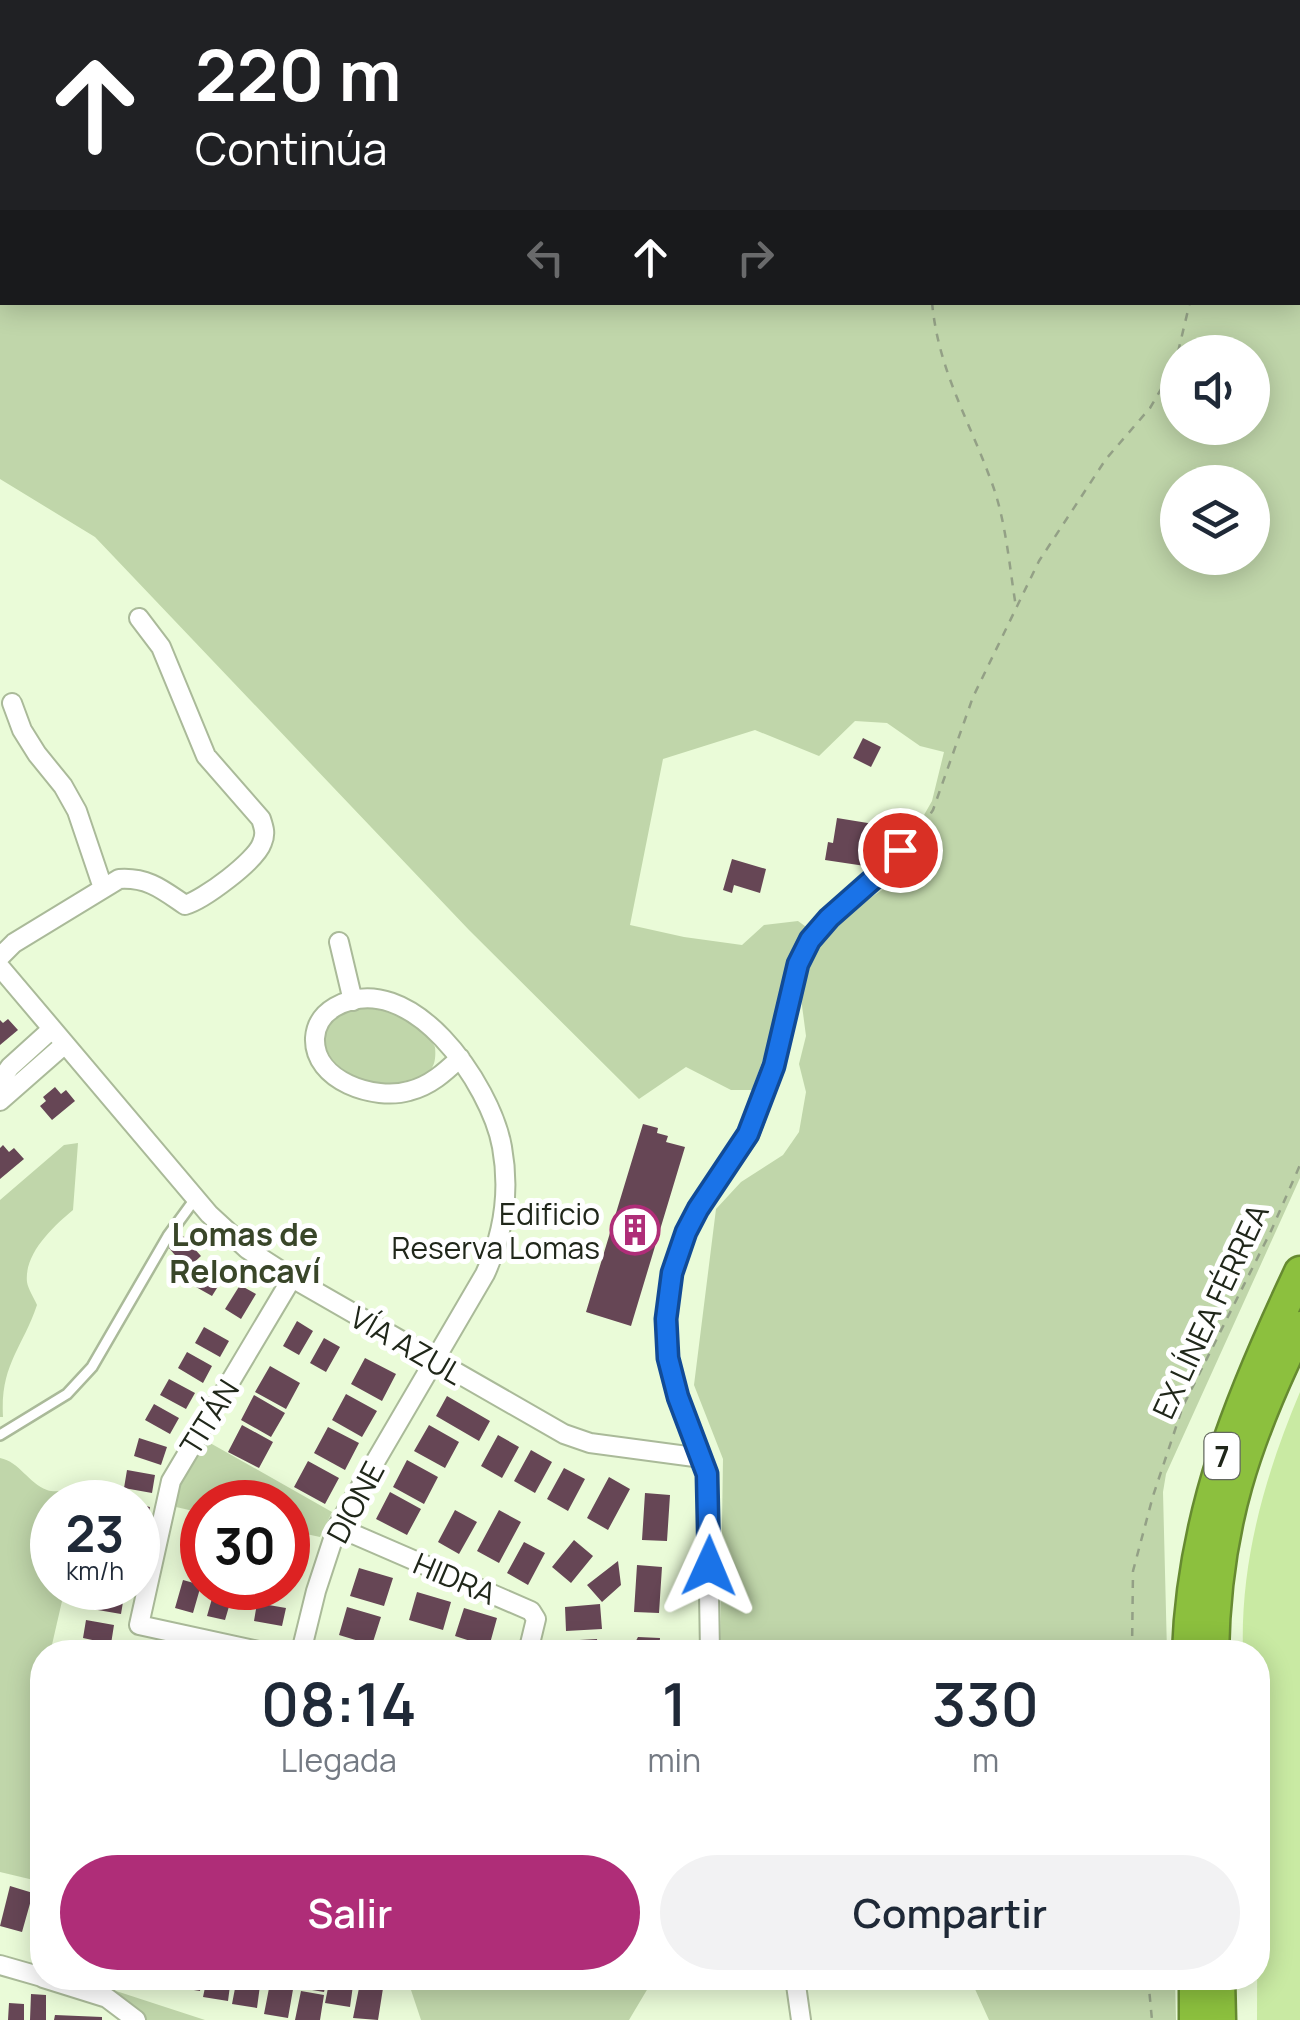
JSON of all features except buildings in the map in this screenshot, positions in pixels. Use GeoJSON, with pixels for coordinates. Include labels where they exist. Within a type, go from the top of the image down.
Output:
{"type":"FeatureCollection","features":[{"type":"Feature","properties":{"kind":"highway","name":"7"},"geometry":{"type":"LineString","coordinates":[[1189,1640],[1196,1566],[1216,1478],[1243,1396],[1300,1272]]}},
{"type":"Feature","properties":{"kind":"highway","name":"7"},"geometry":{"type":"LineString","coordinates":[[1215,1640],[1219,1568],[1231,1500],[1251,1434],[1300,1327]]}},
{"type":"Feature","properties":{"kind":"highway"},"geometry":{"type":"LineString","coordinates":[[1194,1990],[1195,2020]]}},
{"type":"Feature","properties":{"kind":"highway"},"geometry":{"type":"LineString","coordinates":[[1219,1990],[1220,2020]]}},
{"type":"Feature","properties":{"kind":"street"},"geometry":{"type":"LineString","coordinates":[[0,957],[14,943],[120,879],[151,882],[185,905],[200,901],[261,848],[265,832],[261,819],[206,756],[162,647],[139,618]]}},
{"type":"Feature","properties":{"kind":"street"},"geometry":{"type":"LineString","coordinates":[[12,704],[22,730],[77,811],[102,888]]}},
{"type":"Feature","properties":{"kind":"street"},"geometry":{"type":"LineString","coordinates":[[710,1640],[710,1510],[702,1458],[678,1397],[668,1358],[666,1319],[672,1273],[698,1209],[748,1134],[774,1066],[798,964],[810,940],[897,858],[900,850]]}},
{"type":"Feature","properties":{"kind":"street"},"geometry":{"type":"LineString","coordinates":[[339,942],[354,1001]]}},
{"type":"Feature","properties":{"kind":"street","name":"VÍA AZUL"},"geometry":{"type":"LineString","coordinates":[[0,966],[195,1199],[237,1240],[292,1278],[434,1362],[578,1440],[702,1458]]}},
{"type":"Feature","properties":{"kind":"street"},"geometry":{"type":"LineString","coordinates":[[354,1001],[382,1001],[427,1024],[460,1058],[428,1084],[406,1092],[382,1094],[352,1086],[330,1071],[318,1054],[316,1028],[335,1007],[354,1001]]}},
{"type":"Feature","properties":{"kind":"street"},"geometry":{"type":"LineString","coordinates":[[0,1081],[52,1029]]}},
{"type":"Feature","properties":{"kind":"street"},"geometry":{"type":"LineString","coordinates":[[0,1101],[65,1044]]}},
{"type":"Feature","properties":{"kind":"street","name":"DIONE"},"geometry":{"type":"LineString","coordinates":[[304,1640],[338,1527],[493,1256],[506,1200],[504,1161],[496,1124],[482,1088],[460,1058]]}},
{"type":"Feature","properties":{"kind":"street","name":"TITÁN"},"geometry":{"type":"LineString","coordinates":[[210,1640],[140,1624],[172,1481],[292,1278]]}},
{"type":"Feature","properties":{"kind":"street","name":"HIDRA"},"geometry":{"type":"LineString","coordinates":[[338,1527],[531,1611],[536,1619],[531,1640]]}},
{"type":"Feature","properties":{"kind":"street"},"geometry":{"type":"LineString","coordinates":[[0,1965],[30,1974]]}},
{"type":"Feature","properties":{"kind":"street"},"geometry":{"type":"LineString","coordinates":[[81,1990],[107,1998],[136,2020]]}},
{"type":"Feature","properties":{"kind":"street"},"geometry":{"type":"LineString","coordinates":[[797,1990],[801,2020]]}},
{"type":"Feature","properties":{"kind":"lane"},"geometry":{"type":"LineString","coordinates":[[0,1435],[67,1394],[92,1367],[168,1236],[195,1199]]}},
{"type":"Feature","properties":{"kind":"path"},"geometry":{"type":"LineString","coordinates":[[933,305],[948,382],[998,502],[1016,608]]}},
{"type":"Feature","properties":{"kind":"path"},"geometry":{"type":"LineString","coordinates":[[1182,335],[1189,305]]}},
{"type":"Feature","properties":{"kind":"path"},"geometry":{"type":"LineString","coordinates":[[900,850],[916,838],[933,810],[973,697],[1040,561],[1106,459],[1160,391]]}},
{"type":"Feature","properties":{"kind":"path","name":"EX LÍNEA FÉRREA"},"geometry":{"type":"LineString","coordinates":[[1132,1640],[1134,1572],[1153,1496],[1183,1406],[1300,1165]]}},
{"type":"Feature","properties":{"kind":"path"},"geometry":{"type":"LineString","coordinates":[[1149,1990],[1152,2020]]}},
{"type":"Feature","properties":{"kind":"shaded area"},"geometry":{"type":"Polygon","coordinates":[[[0,305],[1300,305],[1300,1178],[1166,1474],[1163,1492],[1167,1640],[720,1640],[723,1459],[694,1385],[716,1209],[741,1182],[783,1155],[799,1132],[806,1092],[799,1064],[806,1036],[801,998],[806,957],[814,941],[897,880],[916,829],[932,801],[944,752],[920,746],[887,723],[855,721],[819,756],[755,730],[663,759],[630,925],[742,945],[764,925],[798,921],[809,929],[752,1090],[731,1090],[686,1067],[639,1099],[469,930],[95,537],[0,479],[0,305]]]}},
{"type":"Feature","properties":{"kind":"shaded area"},"geometry":{"type":"Polygon","coordinates":[[[361,1008],[393,1014],[421,1030],[435,1047],[435,1060],[428,1073],[389,1085],[367,1081],[332,1060],[324,1045],[325,1031],[336,1018],[361,1008]]]}},
{"type":"Feature","properties":{"kind":"shaded area"},"geometry":{"type":"Polygon","coordinates":[[[78,1143],[73,1210],[42,1241],[27,1271],[27,1282],[37,1305],[8,1370],[0,1417],[0,1200],[64,1145],[78,1143]]]}},
{"type":"Feature","properties":{"kind":"shaded area"},"geometry":{"type":"Polygon","coordinates":[[[1300,1392],[1300,2020],[1257,2020],[1257,1990],[1270,1990],[1270,1640],[1243,1640],[1243,1618],[1250,1552],[1276,1455],[1300,1392]]]}},
{"type":"Feature","properties":{"kind":"shaded area"},"geometry":{"type":"Polygon","coordinates":[[[203,1439],[275,1480],[181,1480],[203,1439]]]}},
{"type":"Feature","properties":{"kind":"shaded area"},"geometry":{"type":"Polygon","coordinates":[[[0,1458],[31,1480],[30,1610],[60,1610],[53,1640],[30,1640],[30,1879],[0,1872],[0,1458]]]}},
{"type":"Feature","properties":{"kind":"shaded area"},"geometry":{"type":"Polygon","coordinates":[[[180,1483],[180,1508],[176,1507],[174,1494],[180,1483]]]}},
{"type":"Feature","properties":{"kind":"shaded area"},"geometry":{"type":"Polygon","coordinates":[[[310,1500],[332,1512],[320,1537],[310,1535],[310,1500]]]}},
{"type":"Feature","properties":{"kind":"shaded area"},"geometry":{"type":"Polygon","coordinates":[[[113,1990],[205,2020],[145,2020],[113,1990]]]}},
{"type":"Feature","properties":{"kind":"shaded area"},"geometry":{"type":"Polygon","coordinates":[[[411,1990],[647,1990],[629,2020],[421,2020],[411,1990]]]}},
{"type":"Feature","properties":{"kind":"shaded area"},"geometry":{"type":"Polygon","coordinates":[[[975,1990],[1175,1990],[1176,2020],[989,2020],[975,1990]]]}},
{"type":"Feature","properties":{"kind":"place","name":"Edificio Reserva Lomas"},"geometry":{"type":"Point","coordinates":[635,1230]}},
{"type":"Feature","properties":{"kind":"district","name":"Lomas de Reloncaví"},"geometry":{"type":"Point","coordinates":[245,1252]}},
{"type":"Feature","properties":{"kind":"route"},"geometry":{"type":"LineString","coordinates":[[709,1566],[707,1474],[668,1358],[666,1319],[672,1273],[698,1209],[748,1134],[774,1066],[798,964],[810,940],[897,858],[900,850]]}}]}
